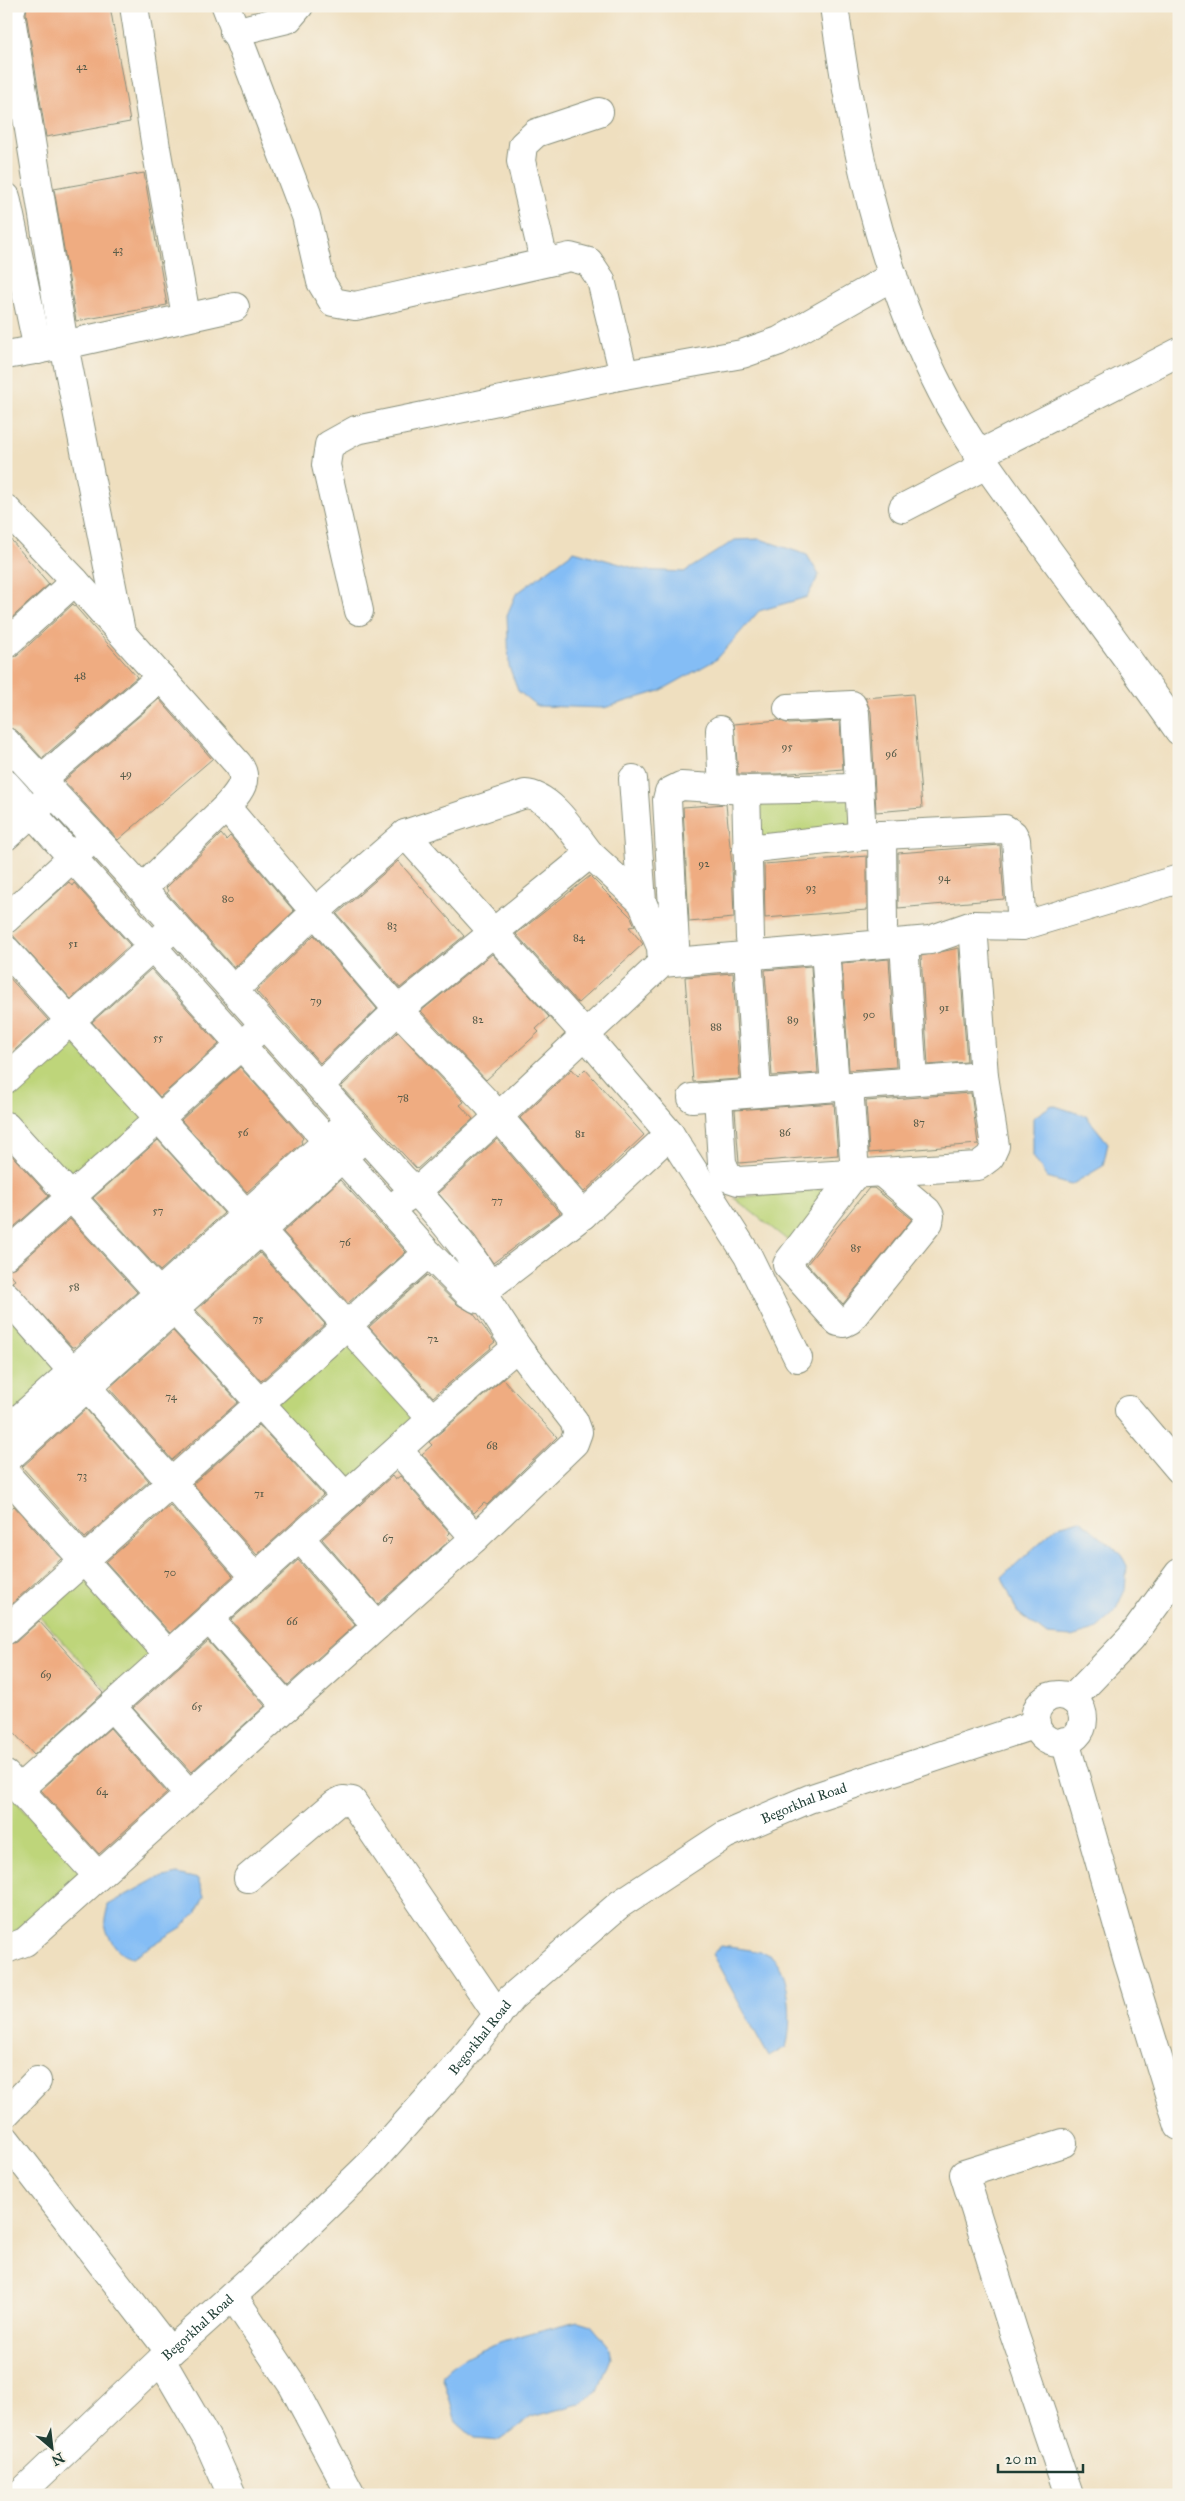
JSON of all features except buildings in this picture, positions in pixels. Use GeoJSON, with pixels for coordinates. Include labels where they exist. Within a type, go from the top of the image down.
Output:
{"type":"FeatureCollection","features":[{"type":"Feature","properties":{"kind":"street"},"geometry":{"type":"LineString","coordinates":[[12,6],[10,12],[51,348]]}},
{"type":"Feature","properties":{"kind":"street"},"geometry":{"type":"LineString","coordinates":[[134,6],[156,148],[186,316]]}},
{"type":"Feature","properties":{"kind":"street"},"geometry":{"type":"LineString","coordinates":[[226,6],[234,32],[306,216],[321,282],[333,302],[355,306],[544,261],[570,257],[589,262],[600,280],[624,374]]}},
{"type":"Feature","properties":{"kind":"street"},"geometry":{"type":"LineString","coordinates":[[234,32],[288,19],[299,6]]}},
{"type":"Feature","properties":{"kind":"street"},"geometry":{"type":"LineString","coordinates":[[834,6],[846,95],[873,206],[893,276],[910,325],[938,384],[982,460],[1179,731]]}},
{"type":"Feature","properties":{"kind":"street"},"geometry":{"type":"LineString","coordinates":[[544,261],[521,161],[523,145],[536,133],[599,112]]}},
{"type":"Feature","properties":{"kind":"street"},"geometry":{"type":"LineString","coordinates":[[6,197],[51,348],[121,632]]}},
{"type":"Feature","properties":{"kind":"street"},"geometry":{"type":"LineString","coordinates":[[359,611],[326,465],[329,445],[356,430],[624,374],[742,354],[779,341],[893,276]]}},
{"type":"Feature","properties":{"kind":"street"},"geometry":{"type":"LineString","coordinates":[[6,355],[51,348],[186,316],[235,307]]}},
{"type":"Feature","properties":{"kind":"street"},"geometry":{"type":"LineString","coordinates":[[903,508],[982,460],[1179,352]]}},
{"type":"Feature","properties":{"kind":"street"},"geometry":{"type":"LineString","coordinates":[[6,509],[75,581],[242,770],[244,778],[242,787],[226,807],[142,889]]}},
{"type":"Feature","properties":{"kind":"street"},"geometry":{"type":"LineString","coordinates":[[6,644],[75,581]]}},
{"type":"Feature","properties":{"kind":"street"},"geometry":{"type":"LineString","coordinates":[[6,836],[32,812],[47,786],[160,677]]}},
{"type":"Feature","properties":{"kind":"street"},"geometry":{"type":"LineString","coordinates":[[788,708],[852,705],[854,713],[857,788],[872,836],[893,935],[913,1081]]}},
{"type":"Feature","properties":{"kind":"street"},"geometry":{"type":"LineString","coordinates":[[720,730],[747,849],[749,947],[757,1092]]}},
{"type":"Feature","properties":{"kind":"street"},"geometry":{"type":"LineString","coordinates":[[6,742],[320,1084],[358,1129],[410,1185],[479,1268],[487,1293],[517,1347],[574,1421],[578,1432],[574,1443],[475,1538],[25,1942],[6,1949]]}},
{"type":"Feature","properties":{"kind":"street"},"geometry":{"type":"LineString","coordinates":[[632,779],[642,902],[666,952]]}},
{"type":"Feature","properties":{"kind":"street"},"geometry":{"type":"LineString","coordinates":[[6,784],[428,1253],[469,1294],[477,1299],[487,1293],[583,1215],[670,1134]]}},
{"type":"Feature","properties":{"kind":"street"},"geometry":{"type":"LineString","coordinates":[[666,952],[667,800],[670,792],[675,787],[734,789],[857,788]]}},
{"type":"Feature","properties":{"kind":"street"},"geometry":{"type":"LineString","coordinates":[[234,990],[315,912],[405,834],[525,794],[536,794],[552,808],[590,854],[642,902]]}},
{"type":"Feature","properties":{"kind":"street"},"geometry":{"type":"LineString","coordinates":[[226,807],[398,1010],[493,1109],[583,1215]]}},
{"type":"Feature","properties":{"kind":"street"},"geometry":{"type":"LineString","coordinates":[[747,849],[872,836],[1005,829],[1010,831],[1016,840],[1022,926]]}},
{"type":"Feature","properties":{"kind":"street"},"geometry":{"type":"LineString","coordinates":[[405,834],[495,932],[670,1134],[748,1256],[798,1358]]}},
{"type":"Feature","properties":{"kind":"street"},"geometry":{"type":"LineString","coordinates":[[6,919],[73,858],[94,836]]}},
{"type":"Feature","properties":{"kind":"street"},"geometry":{"type":"LineString","coordinates":[[320,1084],[398,1010],[590,854]]}},
{"type":"Feature","properties":{"kind":"street"},"geometry":{"type":"LineString","coordinates":[[749,947],[826,949],[893,935],[926,924],[964,928],[1022,926],[1179,879]]}},
{"type":"Feature","properties":{"kind":"street"},"geometry":{"type":"LineString","coordinates":[[6,1079],[176,926]]}},
{"type":"Feature","properties":{"kind":"street"},"geometry":{"type":"LineString","coordinates":[[964,928],[995,1146],[986,1162],[978,1166],[738,1181],[729,1178],[725,1172],[705,1097],[984,1076]]}},
{"type":"Feature","properties":{"kind":"street"},"geometry":{"type":"LineString","coordinates":[[384,1203],[410,1185],[666,952],[893,935]]}},
{"type":"Feature","properties":{"kind":"street"},"geometry":{"type":"LineString","coordinates":[[826,949],[842,1086],[868,1173],[928,1211],[929,1222],[850,1320],[844,1323],[838,1322],[788,1266],[789,1260],[868,1173]]}},
{"type":"Feature","properties":{"kind":"street"},"geometry":{"type":"LineString","coordinates":[[6,950],[432,1420]]}},
{"type":"Feature","properties":{"kind":"street"},"geometry":{"type":"LineString","coordinates":[[6,1255],[240,1044],[266,1024]]}},
{"type":"Feature","properties":{"kind":"street"},"geometry":{"type":"LineString","coordinates":[[6,1126],[346,1497]]}},
{"type":"Feature","properties":{"kind":"street"},"geometry":{"type":"LineString","coordinates":[[6,1460],[80,1379],[358,1129]]}},
{"type":"Feature","properties":{"kind":"street"},"geometry":{"type":"LineString","coordinates":[[6,1630],[428,1253]]}},
{"type":"Feature","properties":{"kind":"street"},"geometry":{"type":"LineString","coordinates":[[6,1296],[256,1578]]}},
{"type":"Feature","properties":{"kind":"street"},"geometry":{"type":"LineString","coordinates":[[98,1876],[13,1782],[112,1707],[398,1450],[517,1347]]}},
{"type":"Feature","properties":{"kind":"street"},"geometry":{"type":"LineString","coordinates":[[6,1431],[80,1379]]}},
{"type":"Feature","properties":{"kind":"street"},"geometry":{"type":"LineString","coordinates":[[1129,1410],[1179,1469]]}},
{"type":"Feature","properties":{"kind":"street"},"geometry":{"type":"LineString","coordinates":[[398,1450],[475,1538]]}},
{"type":"Feature","properties":{"kind":"street"},"geometry":{"type":"LineString","coordinates":[[6,1474],[169,1655]]}},
{"type":"Feature","properties":{"kind":"street"},"geometry":{"type":"LineString","coordinates":[[300,1538],[377,1626]]}},
{"type":"Feature","properties":{"kind":"street"},"geometry":{"type":"LineString","coordinates":[[1072,1699],[1131,1638],[1179,1573]]}},
{"type":"Feature","properties":{"kind":"street"},"geometry":{"type":"LineString","coordinates":[[209,1619],[287,1707]]}},
{"type":"Feature","properties":{"kind":"street"},"geometry":{"type":"LineString","coordinates":[[1063,1695],[1072,1699],[1081,1710],[1082,1725],[1078,1732],[1065,1741],[1050,1741],[1038,1731],[1036,1724],[1037,1709],[1047,1698],[1063,1695]]}},
{"type":"Feature","properties":{"kind":"street"},"geometry":{"type":"LineString","coordinates":[[112,1707],[189,1794]]}},
{"type":"Feature","properties":{"kind":"street","name":"Begorkhal Road"},"geometry":{"type":"LineString","coordinates":[[19,2495],[165,2356],[233,2296],[367,2167],[453,2071],[511,1998],[620,1904],[725,1835],[810,1799],[1036,1724]]}},
{"type":"Feature","properties":{"kind":"street"},"geometry":{"type":"LineString","coordinates":[[1065,1741],[1128,1961],[1179,2126]]}},
{"type":"Feature","properties":{"kind":"street"},"geometry":{"type":"LineString","coordinates":[[248,1878],[335,1804],[343,1800],[352,1801],[498,2015]]}},
{"type":"Feature","properties":{"kind":"street"},"geometry":{"type":"LineString","coordinates":[[6,2113],[37,2082]]}},
{"type":"Feature","properties":{"kind":"street"},"geometry":{"type":"LineString","coordinates":[[6,2140],[165,2356],[207,2439],[232,2495]]}},
{"type":"Feature","properties":{"kind":"street"},"geometry":{"type":"LineString","coordinates":[[1063,2143],[964,2174],[1014,2333],[1070,2495]]}},
{"type":"Feature","properties":{"kind":"street"},"geometry":{"type":"LineString","coordinates":[[233,2296],[288,2378],[351,2495]]}},
{"type":"Feature","properties":{"kind":"green space"},"geometry":{"type":"Polygon","coordinates":[[[854,792],[857,845],[743,852],[740,799],[854,792]]]}},
{"type":"Feature","properties":{"kind":"green space"},"geometry":{"type":"Polygon","coordinates":[[[70,1031],[149,1117],[71,1188],[6,1117],[6,1088],[70,1031]]]}},
{"type":"Feature","properties":{"kind":"green space"},"geometry":{"type":"Polygon","coordinates":[[[845,1186],[796,1247],[734,1198],[845,1186]]]}},
{"type":"Feature","properties":{"kind":"green space"},"geometry":{"type":"Polygon","coordinates":[[[6,1312],[60,1371],[6,1420],[6,1312]]]}},
{"type":"Feature","properties":{"kind":"green space"},"geometry":{"type":"Polygon","coordinates":[[[347,1331],[426,1418],[346,1489],[267,1403],[347,1331]]]}},
{"type":"Feature","properties":{"kind":"green space"},"geometry":{"type":"Polygon","coordinates":[[[85,1568],[163,1654],[114,1698],[36,1612],[85,1568]]]}},
{"type":"Feature","properties":{"kind":"green space"},"geometry":{"type":"Polygon","coordinates":[[[6,1790],[81,1873],[6,1940],[6,1790]]]}},
{"type":"Feature","properties":{"kind":"water"},"geometry":{"type":"Polygon","coordinates":[[[760,539],[807,555],[819,575],[807,597],[759,611],[717,659],[660,691],[604,708],[537,706],[518,691],[509,666],[507,615],[516,594],[574,551],[641,570],[684,572],[735,540],[760,539]]]}},
{"type":"Feature","properties":{"kind":"water"},"geometry":{"type":"Polygon","coordinates":[[[1052,1105],[1086,1116],[1108,1143],[1103,1166],[1071,1185],[1047,1178],[1033,1156],[1033,1118],[1052,1105]]]}},
{"type":"Feature","properties":{"kind":"water"},"geometry":{"type":"Polygon","coordinates":[[[1080,1520],[1121,1554],[1127,1566],[1125,1590],[1114,1613],[1095,1630],[1071,1637],[1047,1635],[1017,1612],[1002,1577],[1058,1526],[1080,1520]]]}},
{"type":"Feature","properties":{"kind":"water"},"geometry":{"type":"Polygon","coordinates":[[[177,1874],[198,1879],[204,1896],[196,1913],[182,1927],[133,1957],[123,1953],[115,1946],[105,1925],[108,1905],[155,1879],[177,1874]]]}},
{"type":"Feature","properties":{"kind":"water"},"geometry":{"type":"Polygon","coordinates":[[[721,1946],[767,1954],[778,1963],[783,1973],[789,1999],[788,2038],[786,2047],[769,2057],[712,1954],[721,1946]]]}},
{"type":"Feature","properties":{"kind":"water"},"geometry":{"type":"Polygon","coordinates":[[[578,2321],[591,2325],[608,2345],[611,2357],[598,2391],[579,2404],[531,2417],[500,2440],[474,2438],[456,2422],[442,2375],[454,2364],[486,2347],[505,2340],[578,2321]]]}}]}
